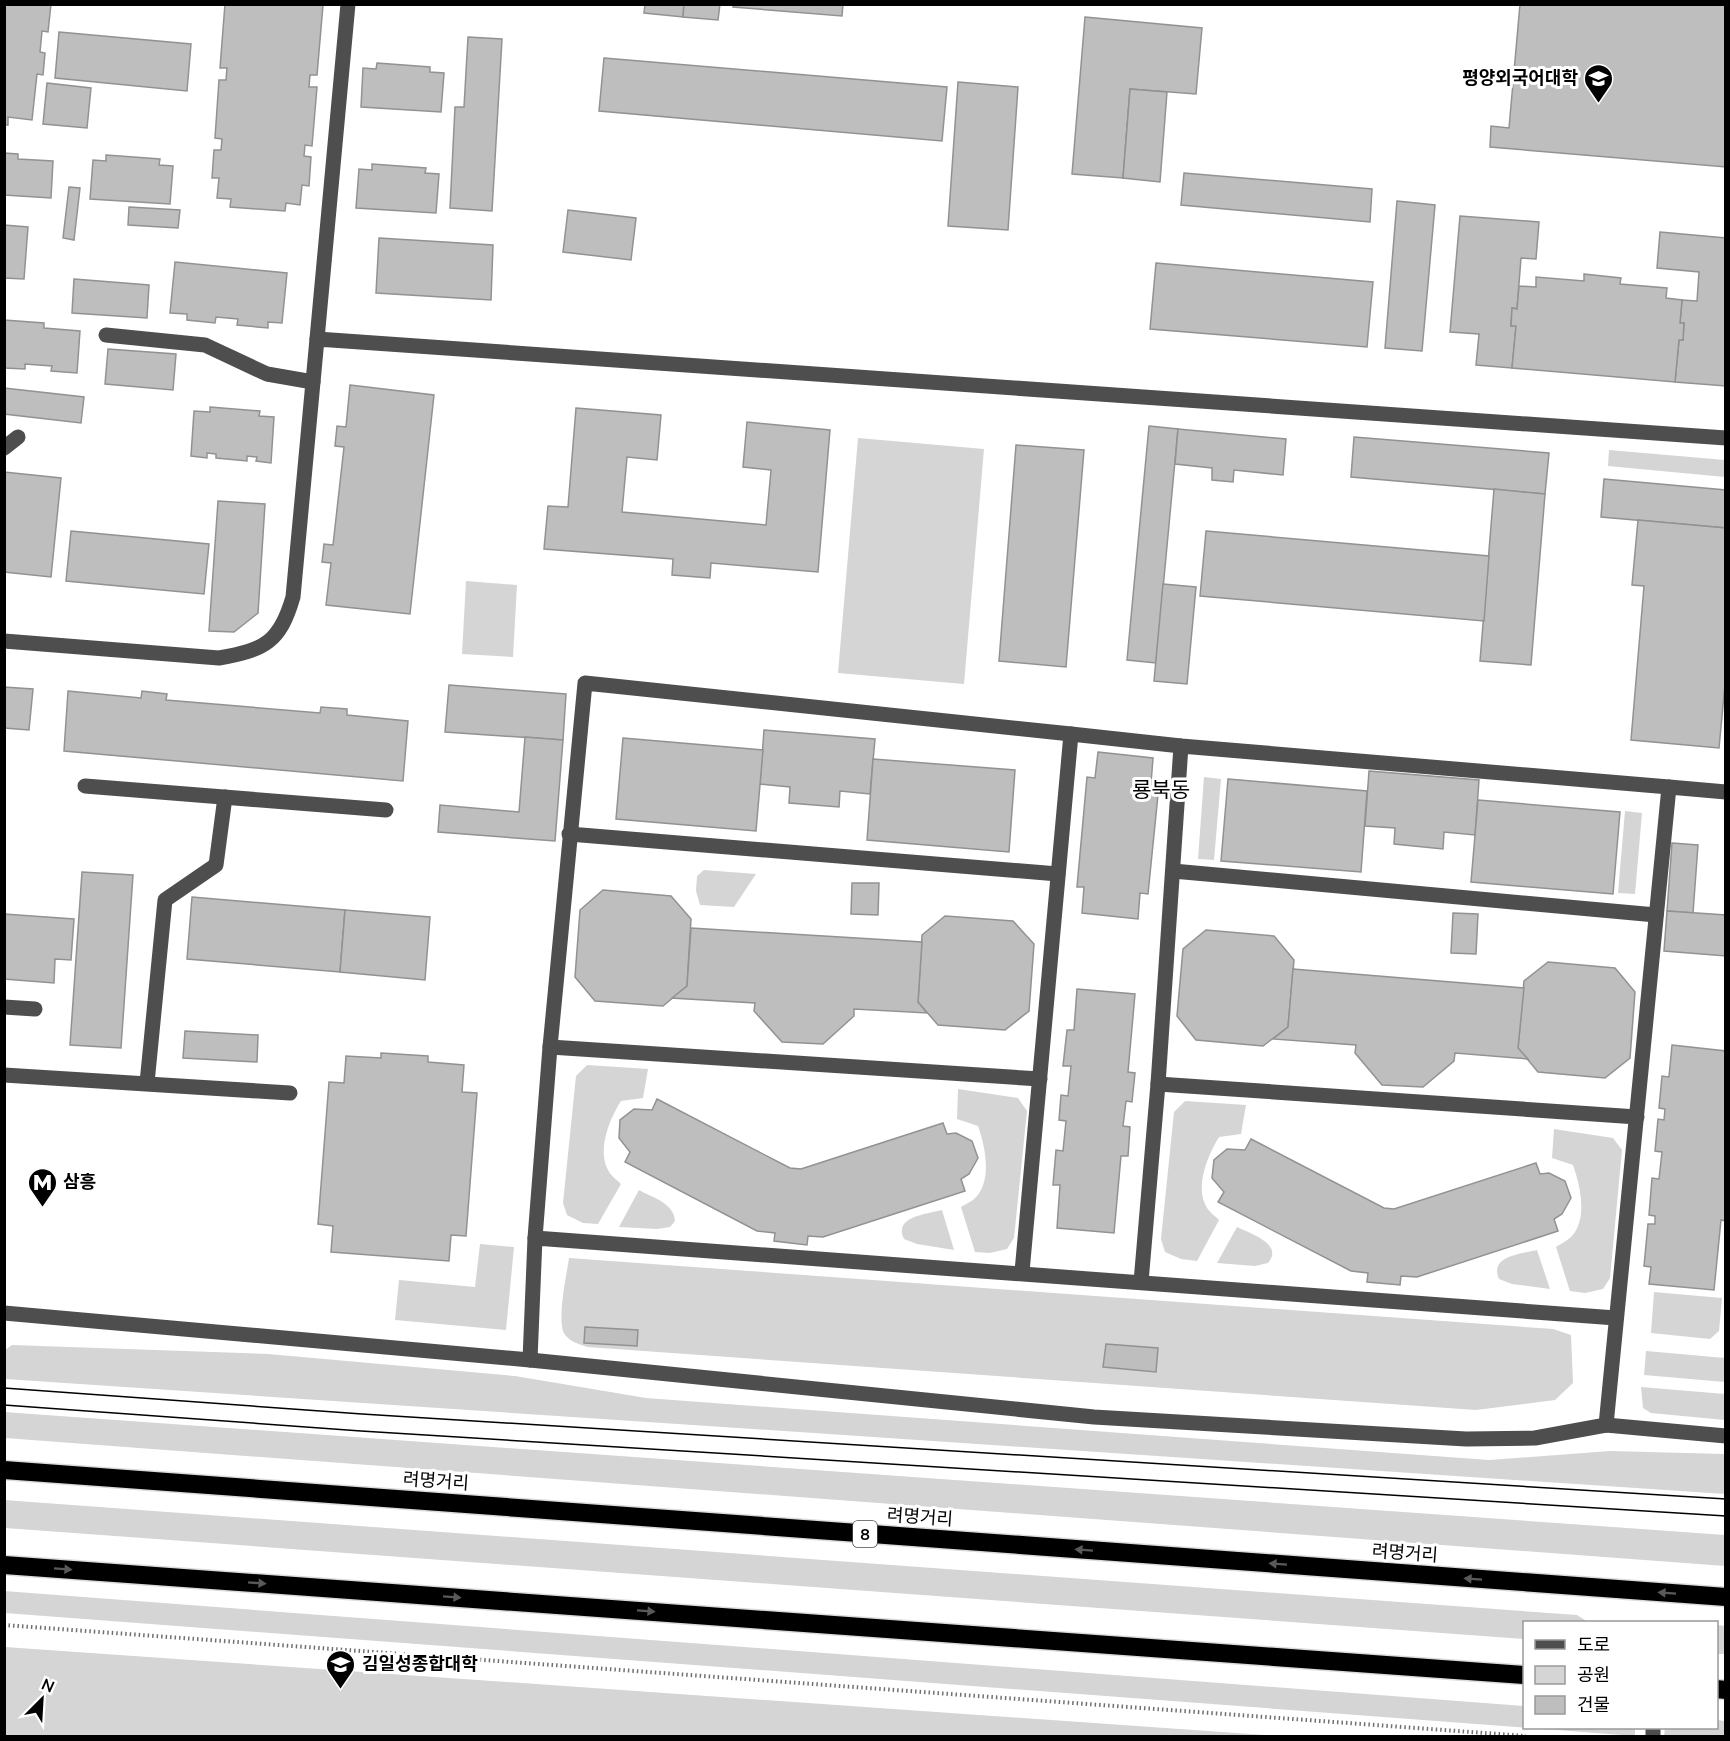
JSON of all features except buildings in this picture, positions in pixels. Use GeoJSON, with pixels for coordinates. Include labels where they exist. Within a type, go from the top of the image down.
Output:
{"type":"FeatureCollection","features":[{"type":"Feature","properties":{"kind":"highway","name":"려명거리"},"geometry":{"type":"LineString","coordinates":[[4,1470],[1725,1597]]}},
{"type":"Feature","properties":{"kind":"highway"},"geometry":{"type":"LineString","coordinates":[[4,1564],[1523,1675]]}},
{"type":"Feature","properties":{"kind":"street"},"geometry":{"type":"LineString","coordinates":[[4,641],[219,658],[251,652],[271,641],[285,622],[293,597],[348,4]]}},
{"type":"Feature","properties":{"kind":"street"},"geometry":{"type":"LineString","coordinates":[[106,335],[205,345],[267,374],[313,382]]}},
{"type":"Feature","properties":{"kind":"street"},"geometry":{"type":"LineString","coordinates":[[317,339],[1725,438]]}},
{"type":"Feature","properties":{"kind":"street"},"geometry":{"type":"LineString","coordinates":[[4,448],[18,437]]}},
{"type":"Feature","properties":{"kind":"street"},"geometry":{"type":"LineString","coordinates":[[530,1360],[535,1238],[550,1047],[585,683],[1181,746],[1725,792]]}},
{"type":"Feature","properties":{"kind":"street"},"geometry":{"type":"LineString","coordinates":[[1022,1272],[1071,734]]}},
{"type":"Feature","properties":{"kind":"street"},"geometry":{"type":"LineString","coordinates":[[1141,1282],[1158,1084],[1181,746]]}},
{"type":"Feature","properties":{"kind":"street"},"geometry":{"type":"LineString","coordinates":[[85,786],[386,810]]}},
{"type":"Feature","properties":{"kind":"street"},"geometry":{"type":"LineString","coordinates":[[1606,1425],[1669,787]]}},
{"type":"Feature","properties":{"kind":"street"},"geometry":{"type":"LineString","coordinates":[[147,1083],[165,900],[216,865],[225,797]]}},
{"type":"Feature","properties":{"kind":"street"},"geometry":{"type":"LineString","coordinates":[[570,834],[1058,874]]}},
{"type":"Feature","properties":{"kind":"street"},"geometry":{"type":"LineString","coordinates":[[1173,872],[1656,915]]}},
{"type":"Feature","properties":{"kind":"street"},"geometry":{"type":"LineString","coordinates":[[4,1007],[35,1009]]}},
{"type":"Feature","properties":{"kind":"street"},"geometry":{"type":"LineString","coordinates":[[550,1047],[1040,1079]]}},
{"type":"Feature","properties":{"kind":"street"},"geometry":{"type":"LineString","coordinates":[[4,1075],[290,1093]]}},
{"type":"Feature","properties":{"kind":"street"},"geometry":{"type":"LineString","coordinates":[[1158,1084],[1637,1117]]}},
{"type":"Feature","properties":{"kind":"street"},"geometry":{"type":"LineString","coordinates":[[535,1238],[1022,1272],[1616,1318]]}},
{"type":"Feature","properties":{"kind":"street"},"geometry":{"type":"LineString","coordinates":[[4,1313],[530,1360],[1106,1418],[1466,1439],[1536,1437],[1606,1425],[1725,1436]]}},
{"type":"Feature","properties":{"kind":"path"},"geometry":{"type":"LineString","coordinates":[[4,1625],[1526,1737]]}},
{"type":"Feature","properties":{"kind":"green space"},"geometry":{"type":"Polygon","coordinates":[[[858,438],[984,449],[964,684],[838,673],[858,438]]]}},
{"type":"Feature","properties":{"kind":"green space"},"geometry":{"type":"Polygon","coordinates":[[[1609,450],[1725,460],[1725,477],[1608,466],[1609,450]]]}},
{"type":"Feature","properties":{"kind":"green space"},"geometry":{"type":"Polygon","coordinates":[[[466,581],[517,585],[513,657],[462,654],[466,581]]]}},
{"type":"Feature","properties":{"kind":"green space"},"geometry":{"type":"Polygon","coordinates":[[[1204,777],[1221,779],[1214,860],[1198,859],[1204,777]]]}},
{"type":"Feature","properties":{"kind":"green space"},"geometry":{"type":"Polygon","coordinates":[[[1625,811],[1642,813],[1635,894],[1618,893],[1625,811]]]}},
{"type":"Feature","properties":{"kind":"green space"},"geometry":{"type":"Polygon","coordinates":[[[704,870],[756,874],[734,907],[700,905],[696,891],[697,876],[704,870]]]}},
{"type":"Feature","properties":{"kind":"green space"},"geometry":{"type":"Polygon","coordinates":[[[587,1065],[648,1069],[643,1098],[621,1101],[606,1134],[605,1162],[609,1172],[621,1184],[598,1224],[583,1223],[567,1215],[563,1203],[576,1076],[587,1065]]]}},
{"type":"Feature","properties":{"kind":"green space"},"geometry":{"type":"Polygon","coordinates":[[[958,1089],[1018,1098],[1027,1111],[1014,1238],[1007,1249],[990,1253],[975,1252],[961,1207],[975,1198],[982,1189],[986,1162],[978,1126],[957,1119],[958,1089]]]}},
{"type":"Feature","properties":{"kind":"green space"},"geometry":{"type":"Polygon","coordinates":[[[1185,1101],[1246,1105],[1241,1134],[1219,1137],[1204,1170],[1203,1198],[1207,1208],[1219,1220],[1197,1261],[1181,1259],[1165,1252],[1161,1239],[1174,1112],[1185,1101]]]}},
{"type":"Feature","properties":{"kind":"green space"},"geometry":{"type":"Polygon","coordinates":[[[1554,1129],[1613,1138],[1622,1150],[1610,1278],[1603,1289],[1585,1293],[1570,1291],[1556,1247],[1577,1229],[1581,1201],[1573,1165],[1552,1158],[1554,1129]]]}},
{"type":"Feature","properties":{"kind":"green space"},"geometry":{"type":"Polygon","coordinates":[[[639,1190],[667,1205],[675,1221],[670,1227],[657,1229],[619,1227],[639,1190]]]}},
{"type":"Feature","properties":{"kind":"green space"},"geometry":{"type":"Polygon","coordinates":[[[942,1210],[954,1250],[917,1244],[904,1239],[903,1226],[907,1221],[920,1215],[942,1210]]]}},
{"type":"Feature","properties":{"kind":"green space"},"geometry":{"type":"Polygon","coordinates":[[[1237,1227],[1257,1236],[1269,1245],[1272,1256],[1268,1263],[1255,1266],[1217,1263],[1237,1227]]]}},
{"type":"Feature","properties":{"kind":"green space"},"geometry":{"type":"Polygon","coordinates":[[[480,1244],[514,1247],[506,1330],[395,1320],[399,1280],[475,1287],[480,1244]]]}},
{"type":"Feature","properties":{"kind":"green space"},"geometry":{"type":"Polygon","coordinates":[[[1537,1250],[1550,1289],[1512,1284],[1499,1279],[1498,1265],[1502,1261],[1508,1257],[1537,1250]]]}},
{"type":"Feature","properties":{"kind":"green space"},"geometry":{"type":"Polygon","coordinates":[[[569,1258],[1553,1329],[1571,1335],[1573,1383],[1555,1400],[1476,1410],[587,1347],[571,1340],[563,1330],[564,1287],[569,1258]]]}},
{"type":"Feature","properties":{"kind":"green space"},"geometry":{"type":"Polygon","coordinates":[[[1654,1292],[1722,1298],[1719,1331],[1710,1339],[1651,1333],[1654,1292]]]}},
{"type":"Feature","properties":{"kind":"green space"},"geometry":{"type":"Polygon","coordinates":[[[12,1345],[268,1354],[515,1376],[646,1398],[1489,1460],[1610,1451],[1725,1454],[1725,1494],[5,1379],[5,1350],[12,1345]]]}},
{"type":"Feature","properties":{"kind":"green space"},"geometry":{"type":"Polygon","coordinates":[[[1646,1351],[1725,1358],[1725,1382],[1644,1375],[1646,1351]]]}},
{"type":"Feature","properties":{"kind":"green space"},"geometry":{"type":"Polygon","coordinates":[[[1641,1387],[1725,1394],[1725,1420],[1651,1413],[1643,1408],[1641,1387]]]}},
{"type":"Feature","properties":{"kind":"green space"},"geometry":{"type":"Polygon","coordinates":[[[4,1412],[1725,1535],[1725,1566],[5,1438],[4,1412]]]}},
{"type":"Feature","properties":{"kind":"green space"},"geometry":{"type":"Polygon","coordinates":[[[4,1500],[1577,1615],[1586,1621],[1523,1621],[1523,1639],[5,1528],[4,1500]]]}},
{"type":"Feature","properties":{"kind":"green space"},"geometry":{"type":"Polygon","coordinates":[[[4,1591],[1523,1706],[1523,1728],[5,1613],[4,1591]]]}},
{"type":"Feature","properties":{"kind":"green space"},"geometry":{"type":"Polygon","coordinates":[[[1718,1625],[1725,1626],[1725,1654],[1718,1654],[1718,1625]]]}},
{"type":"Feature","properties":{"kind":"green space","name":"김일성종합대학"},"geometry":{"type":"Polygon","coordinates":[[[5,1647],[1280,1736],[5,1736],[5,1647]]]}},
{"type":"Feature","properties":{"kind":"green space"},"geometry":{"type":"Polygon","coordinates":[[[1718,1720],[1725,1721],[1725,1736],[1664,1736],[1665,1729],[1718,1729],[1718,1720]]]}},
{"type":"Feature","properties":{"kind":"green space"},"geometry":{"type":"Polygon","coordinates":[[[1542,1729],[1635,1729],[1635,1736],[1542,1729]]]}},
{"type":"Feature","properties":{"kind":"tram line"},"geometry":{"type":"LineString","coordinates":[[4,1388],[362,1414],[1726,1499]]}},
{"type":"Feature","properties":{"kind":"tram line"},"geometry":{"type":"LineString","coordinates":[[4,1405],[361,1431],[1726,1516]]}},
{"type":"Feature","properties":{"kind":"place","name":"평양외국어대학"},"geometry":{"type":"Point","coordinates":[1599,104]}},
{"type":"Feature","properties":{"kind":"place","name":"삼흥"},"geometry":{"type":"Point","coordinates":[42,1208]}},
{"type":"Feature","properties":{"kind":"place","name":"김일성종합대학"},"geometry":{"type":"Point","coordinates":[341,1690]}},
{"type":"Feature","properties":{"kind":"district","name":"룡북동"},"geometry":{"type":"Point","coordinates":[1161,790]}}]}
